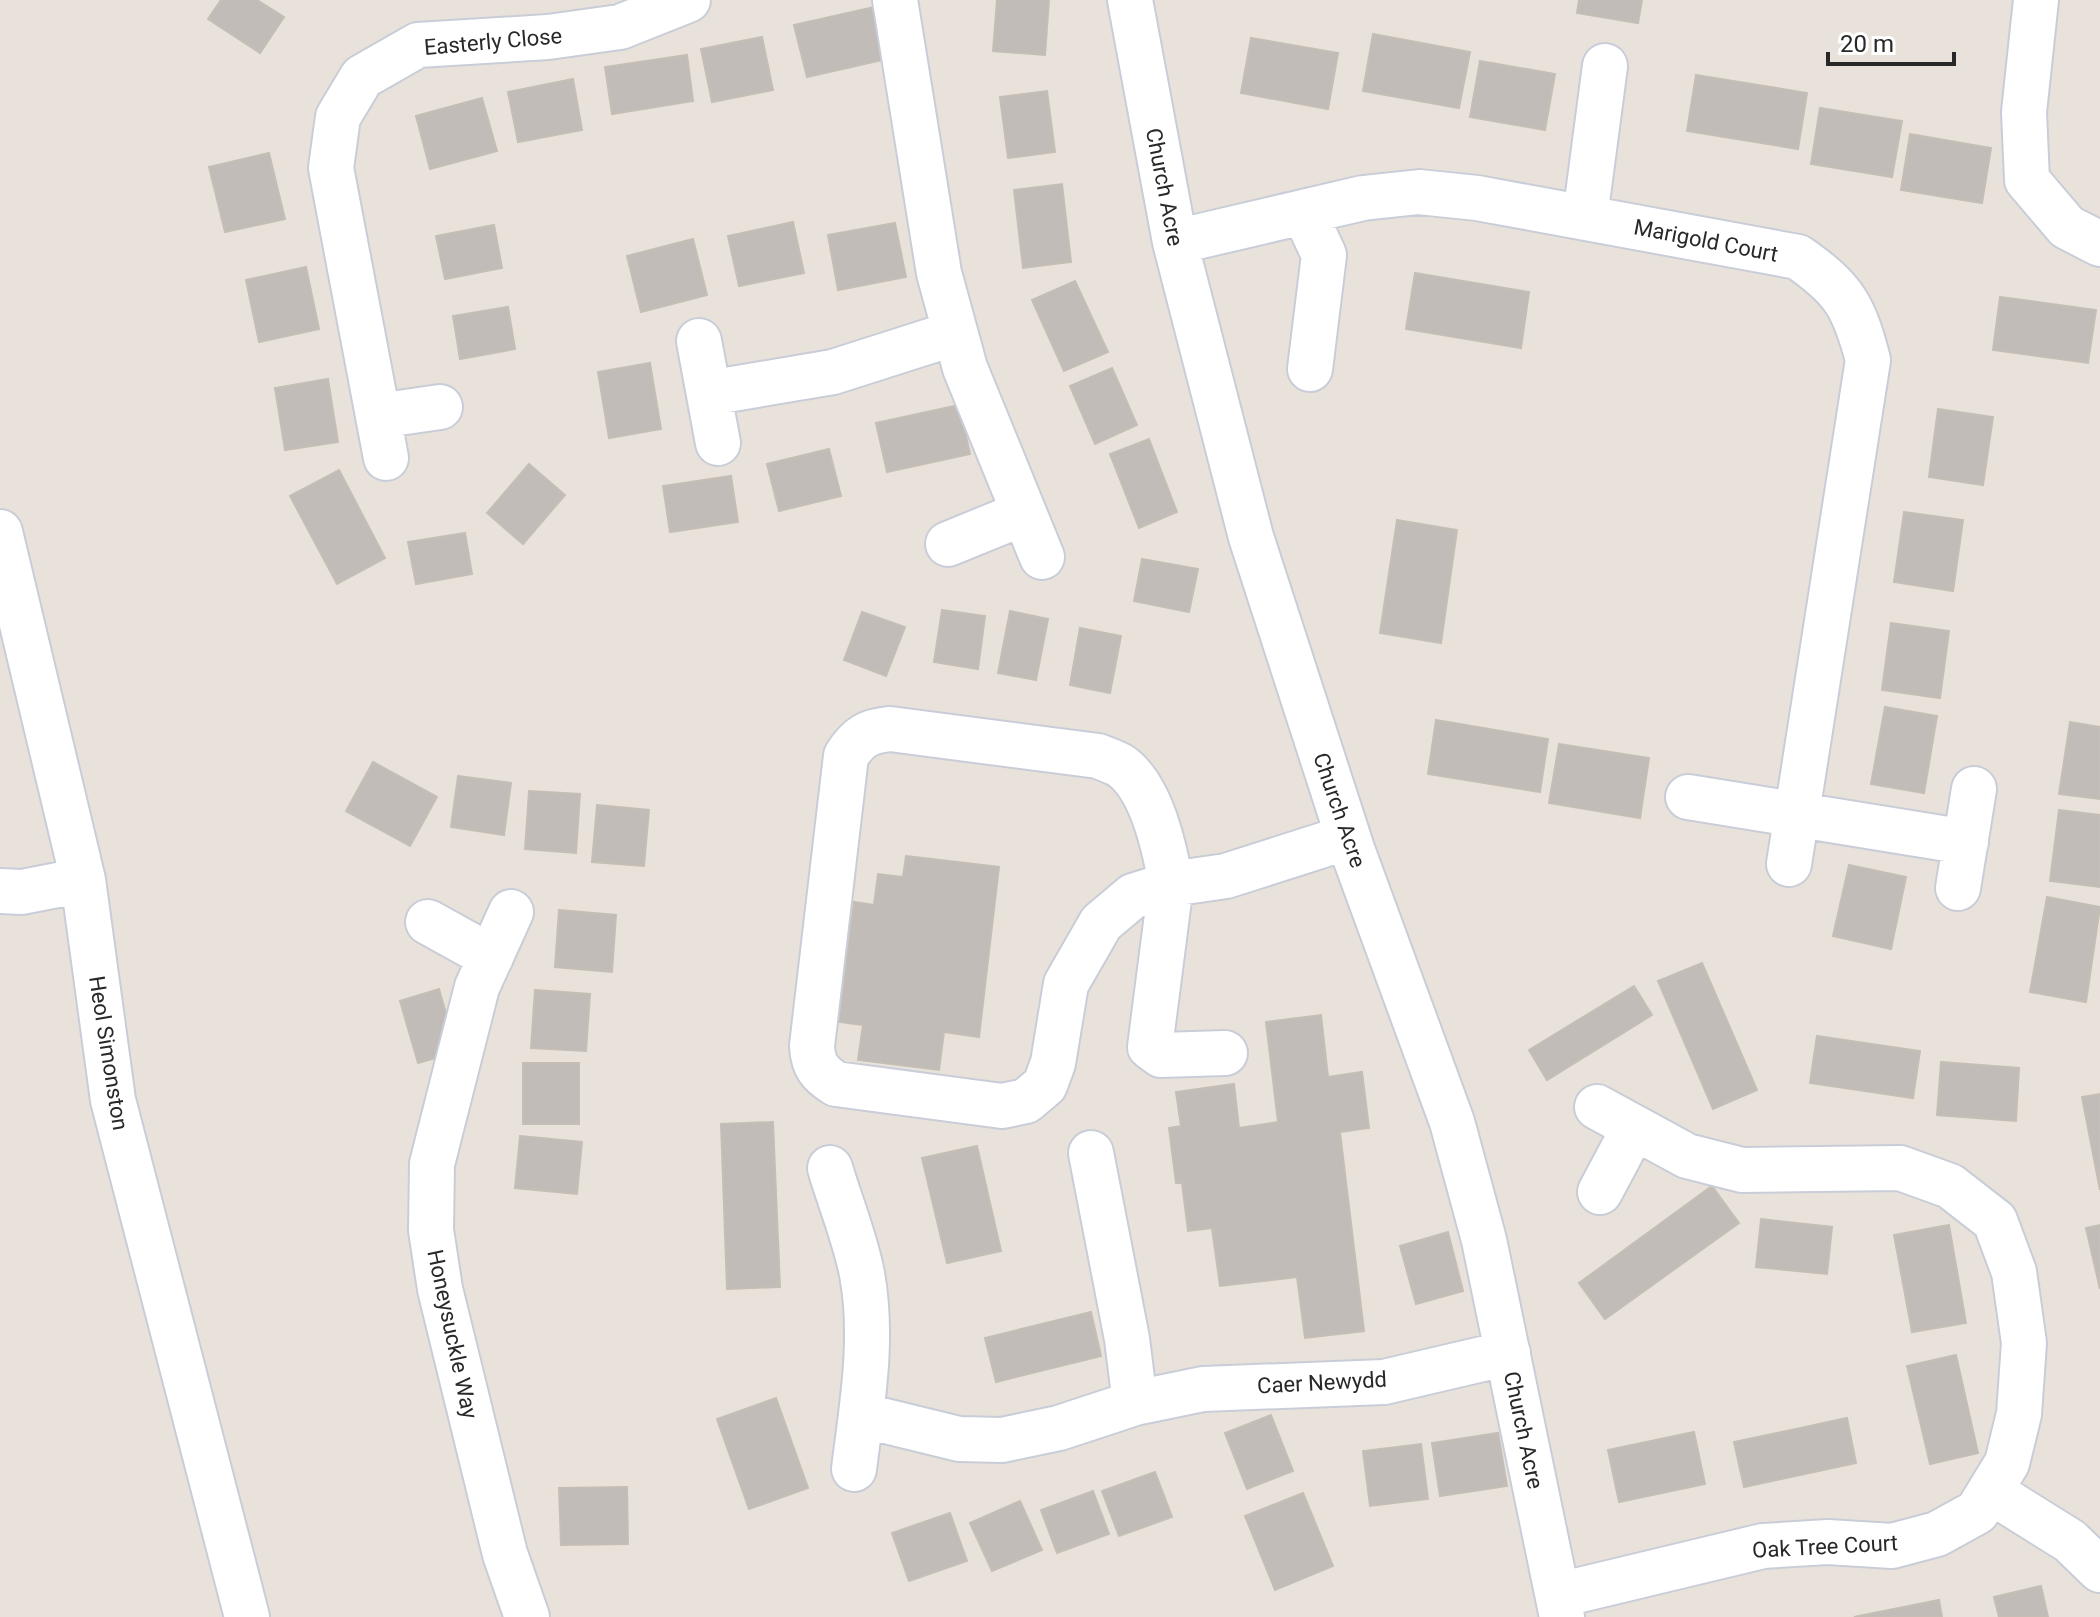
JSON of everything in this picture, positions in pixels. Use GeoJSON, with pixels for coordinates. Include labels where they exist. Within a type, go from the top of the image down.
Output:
{"type":"FeatureCollection","features":[{"type":"Feature","properties":{"kind":"street","name":"Easterly Close"},"geometry":{"type":"LineString","coordinates":[[386,458],[331,168],[338,117],[362,77],[418,45],[548,37],[620,27],[688,0]]}},
{"type":"Feature","properties":{"kind":"street"},"geometry":{"type":"LineString","coordinates":[[895,0],[939,273],[965,368],[1042,557]]}},
{"type":"Feature","properties":{"kind":"street","name":"Church Acre"},"geometry":{"type":"LineString","coordinates":[[1130,0],[1175,242],[1251,537],[1348,837],[1452,1122],[1484,1240],[1561,1606]]}},
{"type":"Feature","properties":{"kind":"street"},"geometry":{"type":"LineString","coordinates":[[2036,0],[2024,112],[2027,180],[2067,227],[2100,244]]}},
{"type":"Feature","properties":{"kind":"street"},"geometry":{"type":"LineString","coordinates":[[1585,217],[1605,66]]}},
{"type":"Feature","properties":{"kind":"street","name":"Marigold Court"},"geometry":{"type":"LineString","coordinates":[[1175,242],[1363,198],[1419,192],[1585,217],[1798,257],[1830,280],[1857,317],[1868,360],[1789,864]]}},
{"type":"Feature","properties":{"kind":"street"},"geometry":{"type":"LineString","coordinates":[[1304,212],[1324,255],[1310,369]]}},
{"type":"Feature","properties":{"kind":"street"},"geometry":{"type":"LineString","coordinates":[[709,393],[833,372],[955,333]]}},
{"type":"Feature","properties":{"kind":"street"},"geometry":{"type":"LineString","coordinates":[[699,341],[718,443]]}},
{"type":"Feature","properties":{"kind":"street"},"geometry":{"type":"LineString","coordinates":[[378,416],[440,407]]}},
{"type":"Feature","properties":{"kind":"street"},"geometry":{"type":"LineString","coordinates":[[948,544],[1024,513]]}},
{"type":"Feature","properties":{"kind":"street","name":"Heol Simonston"},"geometry":{"type":"LineString","coordinates":[[0,532],[83,880],[113,1100],[247,1617]]}},
{"type":"Feature","properties":{"kind":"street"},"geometry":{"type":"LineString","coordinates":[[1225,1053],[1161,1055],[1150,1047],[1171,884],[1164,841],[1138,784],[1121,766],[1098,756],[890,729],[871,731],[856,741],[846,756],[812,1060],[821,1075],[836,1084],[1002,1106],[1026,1101],[1045,1085],[1053,1063],[1066,984],[1101,923],[1133,896],[1171,884],[1226,876],[1348,837]]}},
{"type":"Feature","properties":{"kind":"street"},"geometry":{"type":"LineString","coordinates":[[1958,888],[1974,789]]}},
{"type":"Feature","properties":{"kind":"street"},"geometry":{"type":"LineString","coordinates":[[1688,797],[1966,842]]}},
{"type":"Feature","properties":{"kind":"street"},"geometry":{"type":"LineString","coordinates":[[0,891],[22,892],[83,880]]}},
{"type":"Feature","properties":{"kind":"street","name":"Honeysuckle Way"},"geometry":{"type":"LineString","coordinates":[[511,912],[477,987],[432,1164],[431,1230],[440,1289],[505,1554],[527,1617]]}},
{"type":"Feature","properties":{"kind":"street"},"geometry":{"type":"LineString","coordinates":[[428,922],[491,957]]}},
{"type":"Feature","properties":{"kind":"street","name":"Oak Tree Court"},"geometry":{"type":"LineString","coordinates":[[1561,1606],[1763,1546],[1828,1542],[1892,1546],[1937,1534],[1977,1512],[2007,1463],[2019,1414],[2024,1343],[2014,1272],[1995,1221],[1950,1186],[1900,1168],[1742,1170],[1687,1156],[1616,1117],[1600,1192]]}},
{"type":"Feature","properties":{"kind":"street"},"geometry":{"type":"LineString","coordinates":[[1091,1153],[1127,1339],[1135,1403]]}},
{"type":"Feature","properties":{"kind":"street"},"geometry":{"type":"LineString","coordinates":[[830,1168],[863,1289],[867,1373],[854,1469]]}},
{"type":"Feature","properties":{"kind":"street","name":"Caer Newydd"},"geometry":{"type":"LineString","coordinates":[[861,1415],[945,1437],[1002,1440],[1059,1428],[1135,1403],[1203,1389],[1292,1383],[1384,1382],[1508,1353]]}},
{"type":"Feature","properties":{"kind":"street"},"geometry":{"type":"LineString","coordinates":[[1990,1491],[2070,1541],[2100,1570]]}},
{"type":"Feature","properties":{"kind":"building"},"geometry":{"type":"Polygon","coordinates":[[[221,0],[257,0],[284,17],[260,53],[208,19],[221,0]]]}},
{"type":"Feature","properties":{"kind":"building"},"geometry":{"type":"Polygon","coordinates":[[[997,0],[1049,0],[1045,55],[993,51],[997,0]]]}},
{"type":"Feature","properties":{"kind":"building"},"geometry":{"type":"Polygon","coordinates":[[[1579,0],[1642,0],[1638,23],[1577,13],[1579,0]]]}},
{"type":"Feature","properties":{"kind":"building"},"geometry":{"type":"Polygon","coordinates":[[[879,6],[891,58],[807,77],[794,25],[879,6]]]}},
{"type":"Feature","properties":{"kind":"building"},"geometry":{"type":"Polygon","coordinates":[[[1373,34],[1470,52],[1459,108],[1363,91],[1373,34]]]}},
{"type":"Feature","properties":{"kind":"building"},"geometry":{"type":"Polygon","coordinates":[[[762,37],[773,90],[712,102],[701,49],[762,37]]]}},
{"type":"Feature","properties":{"kind":"building"},"geometry":{"type":"Polygon","coordinates":[[[1251,38],[1338,53],[1328,109],[1241,93],[1251,38]]]}},
{"type":"Feature","properties":{"kind":"building"},"geometry":{"type":"Polygon","coordinates":[[[687,55],[693,101],[612,114],[605,67],[687,55]]]}},
{"type":"Feature","properties":{"kind":"building"},"geometry":{"type":"Polygon","coordinates":[[[1480,61],[1555,74],[1545,130],[1470,117],[1480,61]]]}},
{"type":"Feature","properties":{"kind":"building"},"geometry":{"type":"Polygon","coordinates":[[[1696,75],[1807,93],[1798,149],[1687,131],[1696,75]]]}},
{"type":"Feature","properties":{"kind":"building"},"geometry":{"type":"Polygon","coordinates":[[[573,79],[582,130],[518,142],[508,92],[573,79]]]}},
{"type":"Feature","properties":{"kind":"building"},"geometry":{"type":"Polygon","coordinates":[[[1047,91],[1055,152],[1008,158],[1000,97],[1047,91]]]}},
{"type":"Feature","properties":{"kind":"building"},"geometry":{"type":"Polygon","coordinates":[[[482,98],[497,151],[430,169],[416,116],[482,98]]]}},
{"type":"Feature","properties":{"kind":"building"},"geometry":{"type":"Polygon","coordinates":[[[1820,108],[1902,121],[1892,177],[1811,164],[1820,108]]]}},
{"type":"Feature","properties":{"kind":"building"},"geometry":{"type":"Polygon","coordinates":[[[1910,134],[1991,148],[1982,203],[1901,190],[1910,134]]]}},
{"type":"Feature","properties":{"kind":"building"},"geometry":{"type":"Polygon","coordinates":[[[269,153],[285,219],[225,232],[209,167],[269,153]]]}},
{"type":"Feature","properties":{"kind":"building"},"geometry":{"type":"Polygon","coordinates":[[[1062,184],[1071,262],[1023,268],[1014,190],[1062,184]]]}},
{"type":"Feature","properties":{"kind":"building"},"geometry":{"type":"Polygon","coordinates":[[[793,222],[804,273],[739,286],[728,236],[793,222]]]}},
{"type":"Feature","properties":{"kind":"building"},"geometry":{"type":"Polygon","coordinates":[[[895,223],[906,277],[838,290],[828,235],[895,223]]]}},
{"type":"Feature","properties":{"kind":"building"},"geometry":{"type":"Polygon","coordinates":[[[494,225],[502,268],[445,279],[436,236],[494,225]]]}},
{"type":"Feature","properties":{"kind":"building"},"geometry":{"type":"Polygon","coordinates":[[[693,239],[707,295],[641,312],[627,256],[693,239]]]}},
{"type":"Feature","properties":{"kind":"building"},"geometry":{"type":"Polygon","coordinates":[[[306,267],[319,329],[259,342],[246,280],[306,267]]]}},
{"type":"Feature","properties":{"kind":"building"},"geometry":{"type":"Polygon","coordinates":[[[1415,273],[1529,292],[1521,348],[1406,329],[1415,273]]]}},
{"type":"Feature","properties":{"kind":"building"},"geometry":{"type":"Polygon","coordinates":[[[1075,281],[1108,352],[1064,371],[1032,300],[1075,281]]]}},
{"type":"Feature","properties":{"kind":"building"},"geometry":{"type":"Polygon","coordinates":[[[2000,297],[2096,310],[2088,363],[1993,350],[2000,297]]]}},
{"type":"Feature","properties":{"kind":"building"},"geometry":{"type":"Polygon","coordinates":[[[508,307],[515,349],[460,359],[453,316],[508,307]]]}},
{"type":"Feature","properties":{"kind":"building"},"geometry":{"type":"Polygon","coordinates":[[[650,363],[661,429],[609,438],[598,372],[650,363]]]}},
{"type":"Feature","properties":{"kind":"building"},"geometry":{"type":"Polygon","coordinates":[[[1112,368],[1137,425],[1095,444],[1070,386],[1112,368]]]}},
{"type":"Feature","properties":{"kind":"building"},"geometry":{"type":"Polygon","coordinates":[[[328,379],[338,442],[285,450],[275,388],[328,379]]]}},
{"type":"Feature","properties":{"kind":"building"},"geometry":{"type":"Polygon","coordinates":[[[959,405],[970,454],[887,472],[876,423],[959,405]]]}},
{"type":"Feature","properties":{"kind":"building"},"geometry":{"type":"Polygon","coordinates":[[[1938,409],[1993,417],[1983,485],[1929,477],[1938,409]]]}},
{"type":"Feature","properties":{"kind":"building"},"geometry":{"type":"Polygon","coordinates":[[[1149,439],[1177,512],[1139,528],[1110,454],[1149,439]]]}},
{"type":"Feature","properties":{"kind":"building"},"geometry":{"type":"Polygon","coordinates":[[[829,449],[841,496],[779,511],[767,464],[829,449]]]}},
{"type":"Feature","properties":{"kind":"building"},"geometry":{"type":"Polygon","coordinates":[[[529,464],[565,495],[523,544],[487,513],[529,464]]]}},
{"type":"Feature","properties":{"kind":"building"},"geometry":{"type":"Polygon","coordinates":[[[339,470],[385,558],[337,584],[290,496],[339,470]]]}},
{"type":"Feature","properties":{"kind":"building"},"geometry":{"type":"Polygon","coordinates":[[[731,476],[738,522],[670,532],[663,486],[731,476]]]}},
{"type":"Feature","properties":{"kind":"building"},"geometry":{"type":"Polygon","coordinates":[[[1904,512],[1963,520],[1953,591],[1894,582],[1904,512]]]}},
{"type":"Feature","properties":{"kind":"building"},"geometry":{"type":"Polygon","coordinates":[[[1397,520],[1457,530],[1441,643],[1380,633],[1397,520]]]}},
{"type":"Feature","properties":{"kind":"building"},"geometry":{"type":"Polygon","coordinates":[[[465,533],[472,574],[416,584],[408,542],[465,533]]]}},
{"type":"Feature","properties":{"kind":"building"},"geometry":{"type":"Polygon","coordinates":[[[1142,559],[1198,569],[1189,612],[1134,601],[1142,559]]]}},
{"type":"Feature","properties":{"kind":"building"},"geometry":{"type":"Polygon","coordinates":[[[942,610],[985,616],[978,669],[934,662],[942,610]]]}},
{"type":"Feature","properties":{"kind":"building"},"geometry":{"type":"Polygon","coordinates":[[[1010,611],[1048,619],[1036,680],[998,673],[1010,611]]]}},
{"type":"Feature","properties":{"kind":"building"},"geometry":{"type":"Polygon","coordinates":[[[862,612],[905,627],[886,676],[844,660],[862,612]]]}},
{"type":"Feature","properties":{"kind":"building"},"geometry":{"type":"Polygon","coordinates":[[[1891,623],[1949,631],[1940,698],[1882,690],[1891,623]]]}},
{"type":"Feature","properties":{"kind":"building"},"geometry":{"type":"Polygon","coordinates":[[[1080,628],[1121,636],[1110,693],[1070,685],[1080,628]]]}},
{"type":"Feature","properties":{"kind":"building"},"geometry":{"type":"Polygon","coordinates":[[[1885,707],[1937,716],[1924,793],[1871,784],[1885,707]]]}},
{"type":"Feature","properties":{"kind":"building"},"geometry":{"type":"Polygon","coordinates":[[[1436,720],[1548,739],[1540,792],[1428,774],[1436,720]]]}},
{"type":"Feature","properties":{"kind":"building"},"geometry":{"type":"Polygon","coordinates":[[[2070,722],[2100,727],[2100,799],[2059,794],[2070,722]]]}},
{"type":"Feature","properties":{"kind":"building"},"geometry":{"type":"Polygon","coordinates":[[[1559,744],[1649,758],[1640,818],[1549,803],[1559,744]]]}},
{"type":"Feature","properties":{"kind":"building"},"geometry":{"type":"Polygon","coordinates":[[[373,762],[437,797],[410,846],[346,811],[373,762]]]}},
{"type":"Feature","properties":{"kind":"building"},"geometry":{"type":"Polygon","coordinates":[[[458,776],[511,783],[504,835],[451,827],[458,776]]]}},
{"type":"Feature","properties":{"kind":"building"},"geometry":{"type":"Polygon","coordinates":[[[529,791],[580,794],[576,853],[525,849],[529,791]]]}},
{"type":"Feature","properties":{"kind":"building"},"geometry":{"type":"Polygon","coordinates":[[[597,805],[649,810],[644,866],[592,862],[597,805]]]}},
{"type":"Feature","properties":{"kind":"building"},"geometry":{"type":"Polygon","coordinates":[[[2059,810],[2100,815],[2100,887],[2050,881],[2059,810]]]}},
{"type":"Feature","properties":{"kind":"building"},"geometry":{"type":"Polygon","coordinates":[[[906,856],[999,867],[979,1037],[944,1032],[939,1070],[858,1060],[863,1025],[839,1022],[854,902],[874,905],[878,874],[903,877],[906,856]]]}},
{"type":"Feature","properties":{"kind":"building"},"geometry":{"type":"Polygon","coordinates":[[[1849,865],[1906,877],[1891,949],[1833,936],[1849,865]]]}},
{"type":"Feature","properties":{"kind":"building"},"geometry":{"type":"Polygon","coordinates":[[[2047,897],[2100,907],[2086,1002],[2030,992],[2047,897]]]}},
{"type":"Feature","properties":{"kind":"building"},"geometry":{"type":"Polygon","coordinates":[[[559,910],[616,915],[612,972],[555,967],[559,910]]]}},
{"type":"Feature","properties":{"kind":"building"},"geometry":{"type":"Polygon","coordinates":[[[1702,963],[1757,1090],[1713,1109],[1658,981],[1702,963]]]}},
{"type":"Feature","properties":{"kind":"building"},"geometry":{"type":"Polygon","coordinates":[[[1634,986],[1652,1015],[1547,1080],[1529,1050],[1634,986]]]}},
{"type":"Feature","properties":{"kind":"building"},"geometry":{"type":"Polygon","coordinates":[[[439,989],[457,1052],[418,1063],[400,1001],[439,989]]]}},
{"type":"Feature","properties":{"kind":"building"},"geometry":{"type":"Polygon","coordinates":[[[535,990],[590,994],[586,1051],[531,1048],[535,990]]]}},
{"type":"Feature","properties":{"kind":"building"},"geometry":{"type":"Polygon","coordinates":[[[1321,1015],[1328,1077],[1362,1072],[1369,1128],[1340,1132],[1364,1331],[1305,1338],[1297,1277],[1220,1286],[1212,1228],[1188,1231],[1182,1183],[1176,1183],[1169,1128],[1181,1126],[1176,1092],[1234,1084],[1239,1128],[1278,1122],[1266,1022],[1321,1015]]]}},
{"type":"Feature","properties":{"kind":"building"},"geometry":{"type":"Polygon","coordinates":[[[1817,1036],[1920,1051],[1913,1098],[1810,1083],[1817,1036]]]}},
{"type":"Feature","properties":{"kind":"building"},"geometry":{"type":"Polygon","coordinates":[[[1941,1062],[2019,1068],[2016,1121],[1937,1115],[1941,1062]]]}},
{"type":"Feature","properties":{"kind":"building"},"geometry":{"type":"Polygon","coordinates":[[[523,1063],[579,1063],[579,1124],[523,1124],[523,1063]]]}},
{"type":"Feature","properties":{"kind":"building"},"geometry":{"type":"Polygon","coordinates":[[[2100,1094],[2100,1190],[2082,1097],[2100,1094]]]}},
{"type":"Feature","properties":{"kind":"building"},"geometry":{"type":"Polygon","coordinates":[[[773,1122],[780,1287],[727,1289],[721,1124],[773,1122]]]}},
{"type":"Feature","properties":{"kind":"building"},"geometry":{"type":"Polygon","coordinates":[[[520,1136],[582,1142],[577,1194],[515,1188],[520,1136]]]}},
{"type":"Feature","properties":{"kind":"building"},"geometry":{"type":"Polygon","coordinates":[[[977,1146],[1001,1251],[947,1263],[922,1158],[977,1146]]]}},
{"type":"Feature","properties":{"kind":"building"},"geometry":{"type":"Polygon","coordinates":[[[1712,1186],[1739,1223],[1605,1319],[1579,1283],[1712,1186]]]}},
{"type":"Feature","properties":{"kind":"building"},"geometry":{"type":"Polygon","coordinates":[[[1761,1219],[1832,1227],[1827,1274],[1756,1267],[1761,1219]]]}},
{"type":"Feature","properties":{"kind":"building"},"geometry":{"type":"Polygon","coordinates":[[[1949,1225],[1966,1323],[1912,1332],[1894,1235],[1949,1225]]]}},
{"type":"Feature","properties":{"kind":"building"},"geometry":{"type":"Polygon","coordinates":[[[2100,1225],[2100,1289],[2086,1228],[2100,1225]]]}},
{"type":"Feature","properties":{"kind":"building"},"geometry":{"type":"Polygon","coordinates":[[[1448,1232],[1463,1291],[1416,1304],[1400,1246],[1448,1232]]]}},
{"type":"Feature","properties":{"kind":"building"},"geometry":{"type":"Polygon","coordinates":[[[1091,1312],[1101,1356],[996,1382],[985,1338],[1091,1312]]]}},
{"type":"Feature","properties":{"kind":"building"},"geometry":{"type":"Polygon","coordinates":[[[1956,1355],[1978,1453],[1930,1464],[1907,1366],[1956,1355]]]}},
{"type":"Feature","properties":{"kind":"building"},"geometry":{"type":"Polygon","coordinates":[[[776,1398],[808,1488],[749,1509],[717,1419],[776,1398]]]}},
{"type":"Feature","properties":{"kind":"building"},"geometry":{"type":"Polygon","coordinates":[[[1271,1415],[1293,1471],[1247,1489],[1225,1433],[1271,1415]]]}},
{"type":"Feature","properties":{"kind":"building"},"geometry":{"type":"Polygon","coordinates":[[[1847,1418],[1856,1463],[1744,1487],[1734,1442],[1847,1418]]]}},
{"type":"Feature","properties":{"kind":"building"},"geometry":{"type":"Polygon","coordinates":[[[1694,1432],[1705,1484],[1619,1502],[1608,1450],[1694,1432]]]}},
{"type":"Feature","properties":{"kind":"building"},"geometry":{"type":"Polygon","coordinates":[[[1498,1433],[1507,1486],[1440,1496],[1432,1443],[1498,1433]]]}},
{"type":"Feature","properties":{"kind":"building"},"geometry":{"type":"Polygon","coordinates":[[[1421,1444],[1428,1499],[1370,1506],[1363,1451],[1421,1444]]]}},
{"type":"Feature","properties":{"kind":"building"},"geometry":{"type":"Polygon","coordinates":[[[1155,1472],[1172,1517],[1119,1536],[1102,1491],[1155,1472]]]}},
{"type":"Feature","properties":{"kind":"building"},"geometry":{"type":"Polygon","coordinates":[[[627,1487],[628,1544],[561,1545],[559,1488],[627,1487]]]}},
{"type":"Feature","properties":{"kind":"building"},"geometry":{"type":"Polygon","coordinates":[[[1093,1491],[1109,1534],[1057,1553],[1041,1510],[1093,1491]]]}},
{"type":"Feature","properties":{"kind":"building"},"geometry":{"type":"Polygon","coordinates":[[[1303,1493],[1333,1566],[1275,1590],[1245,1516],[1303,1493]]]}},
{"type":"Feature","properties":{"kind":"building"},"geometry":{"type":"Polygon","coordinates":[[[1020,1501],[1042,1550],[992,1571],[970,1523],[1020,1501]]]}},
{"type":"Feature","properties":{"kind":"building"},"geometry":{"type":"Polygon","coordinates":[[[950,1513],[967,1561],[909,1581],[892,1533],[950,1513]]]}},
{"type":"Feature","properties":{"kind":"building"},"geometry":{"type":"Polygon","coordinates":[[[2041,1586],[2048,1617],[1999,1617],[1994,1597],[2041,1586]]]}},
{"type":"Feature","properties":{"kind":"building"},"geometry":{"type":"Polygon","coordinates":[[[1939,1600],[1942,1617],[1854,1617],[1939,1600]]]}}]}
